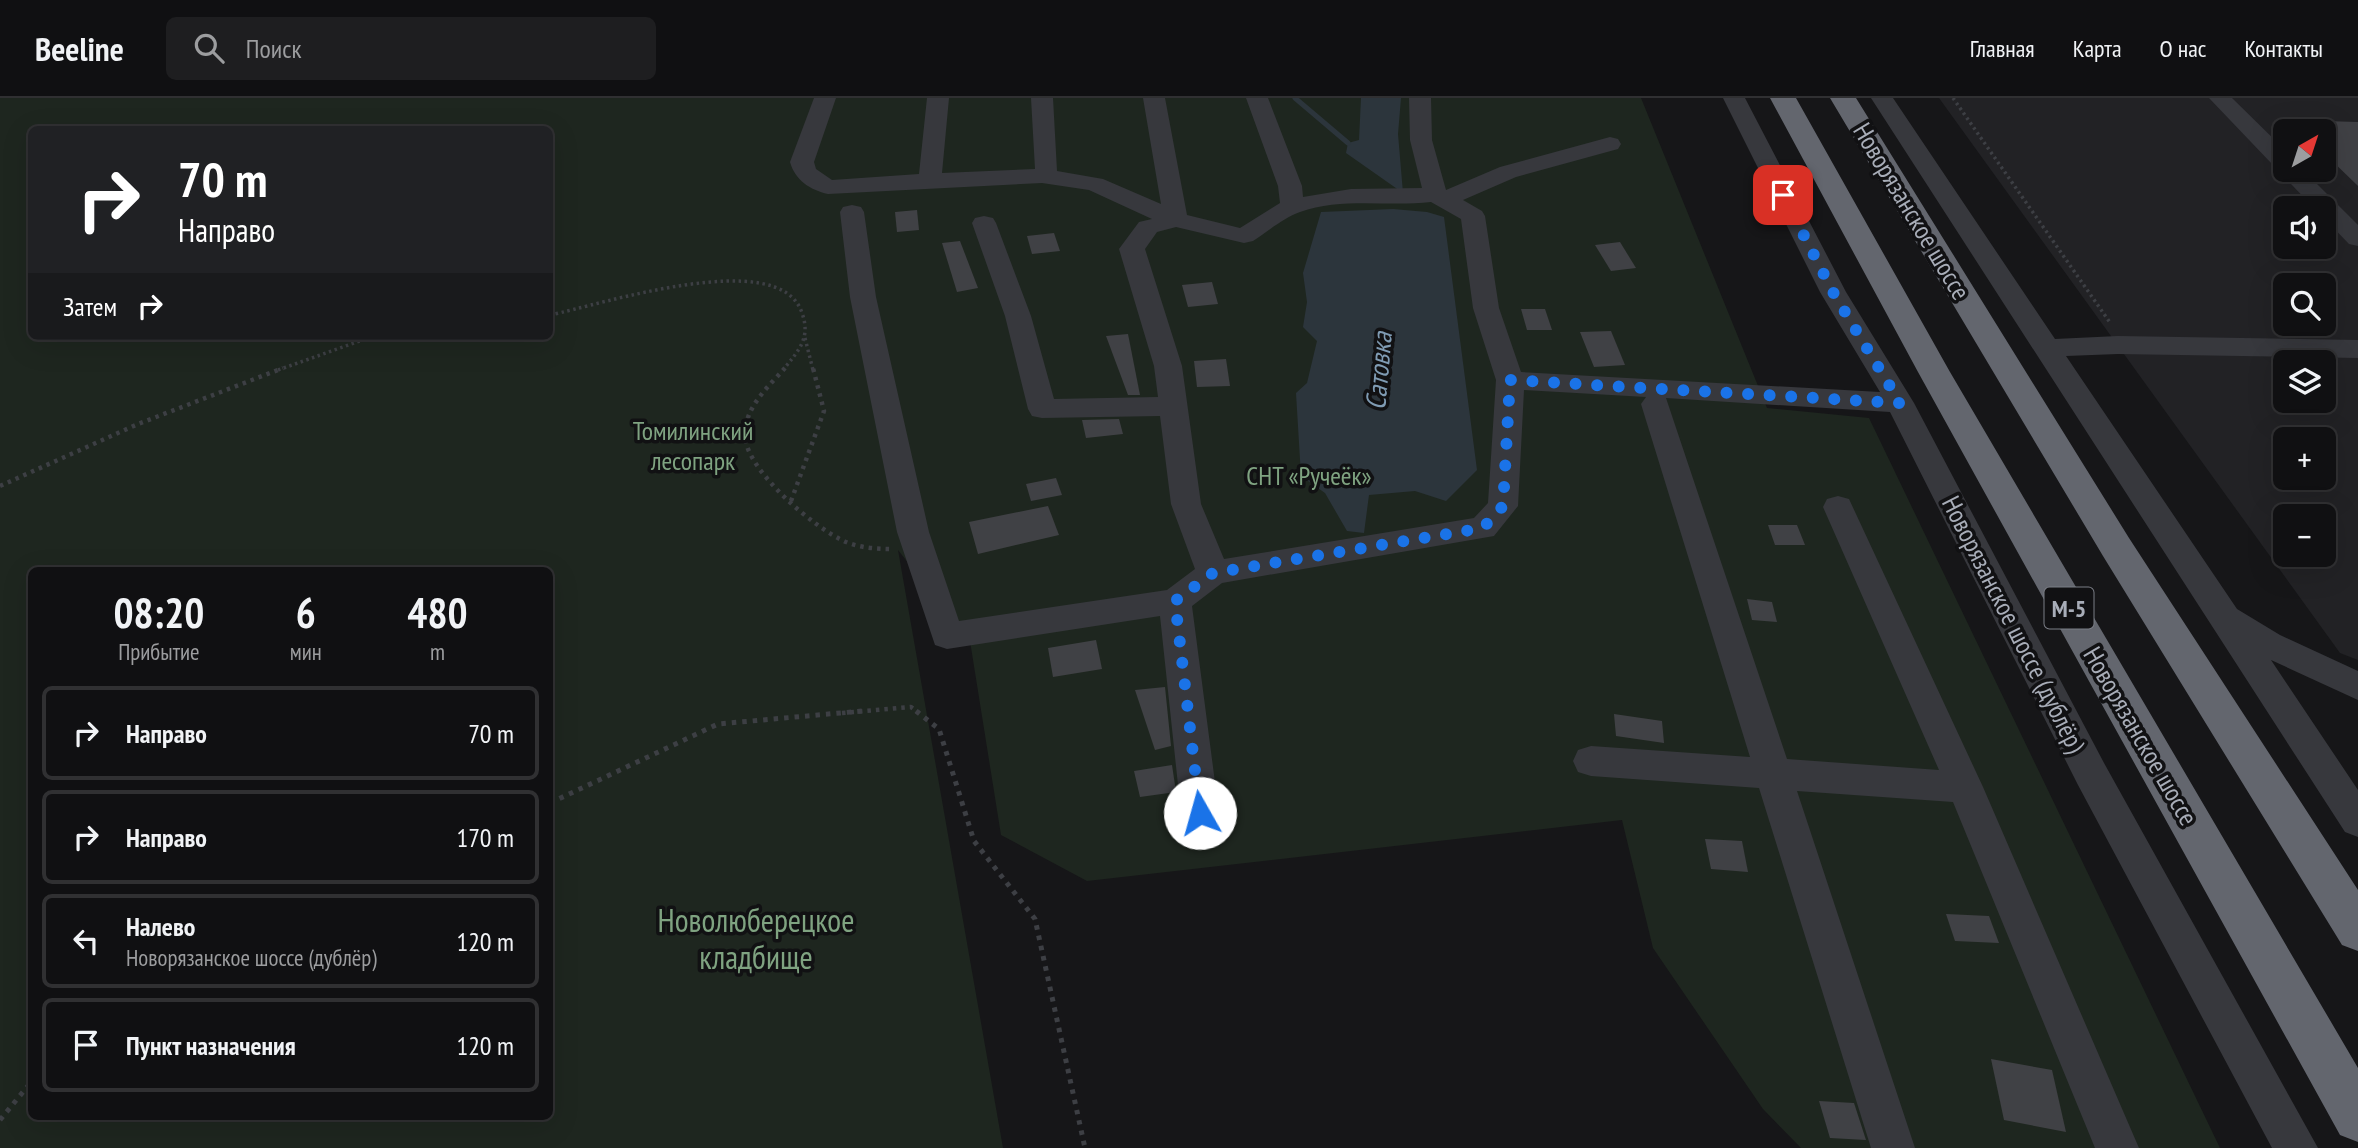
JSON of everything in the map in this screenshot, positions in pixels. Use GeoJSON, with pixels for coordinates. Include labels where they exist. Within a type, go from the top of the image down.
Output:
{"type":"FeatureCollection","features":[{"type":"Feature","properties":{"kind":"highway","name":"Новорязанское шоссе"},"geometry":{"type":"LineString","coordinates":[[1783,98],[1934,372],[2358,1117]]}},
{"type":"Feature","properties":{"kind":"highway","name":"Новорязанское шоссе"},"geometry":{"type":"LineString","coordinates":[[1843,98],[2116,547],[2358,930]]}},
{"type":"Feature","properties":{"kind":"street"},"geometry":{"type":"LineString","coordinates":[[825,98],[802,162],[805,173],[828,187],[1042,176],[1095,184],[1176,220],[1244,236],[1292,206],[1351,196],[1440,196],[1508,172],[1610,144]]}},
{"type":"Feature","properties":{"kind":"street"},"geometry":{"type":"LineString","coordinates":[[935,180],[930,172],[938,98]]}},
{"type":"Feature","properties":{"kind":"street"},"geometry":{"type":"LineString","coordinates":[[1042,98],[1047,169],[1042,176]]}},
{"type":"Feature","properties":{"kind":"street"},"geometry":{"type":"LineString","coordinates":[[1154,98],[1176,220]]}},
{"type":"Feature","properties":{"kind":"street"},"geometry":{"type":"LineString","coordinates":[[1257,98],[1290,186],[1292,206]]}},
{"type":"Feature","properties":{"kind":"street"},"geometry":{"type":"LineString","coordinates":[[852,212],[863,297],[918,548],[947,636],[1175,601],[1213,573],[1483,528],[1503,506],[1510,380],[1486,308],[1474,216],[1440,196],[1421,140],[1420,98]]}},
{"type":"Feature","properties":{"kind":"street","name":"Новорязанское шоссе (дублёр)"},"geometry":{"type":"LineString","coordinates":[[1734,98],[1833,292],[1900,403],[2091,774],[2296,1148]]}},
{"type":"Feature","properties":{"kind":"street"},"geometry":{"type":"LineString","coordinates":[[1882,98],[2358,821]]}},
{"type":"Feature","properties":{"kind":"street"},"geometry":{"type":"LineString","coordinates":[[2220,98],[2273,152]]}},
{"type":"Feature","properties":{"kind":"street"},"geometry":{"type":"LineString","coordinates":[[2302,182],[2358,239]]}},
{"type":"Feature","properties":{"kind":"street"},"geometry":{"type":"LineString","coordinates":[[1176,220],[1148,227],[1132,248],[1168,366],[1186,504],[1213,573]]}},
{"type":"Feature","properties":{"kind":"street"},"geometry":{"type":"LineString","coordinates":[[984,223],[1018,316],[1042,409],[1173,406]]}},
{"type":"Feature","properties":{"kind":"street"},"geometry":{"type":"LineString","coordinates":[[2046,348],[2112,346],[2358,349]]}},
{"type":"Feature","properties":{"kind":"street"},"geometry":{"type":"LineString","coordinates":[[1510,380],[1900,403]]}},
{"type":"Feature","properties":{"kind":"street"},"geometry":{"type":"LineString","coordinates":[[1655,404],[1893,1148]]}},
{"type":"Feature","properties":{"kind":"street"},"geometry":{"type":"LineString","coordinates":[[1838,507],[1965,788],[2117,1148]]}},
{"type":"Feature","properties":{"kind":"street"},"geometry":{"type":"LineString","coordinates":[[1175,601],[1200,813]]}},
{"type":"Feature","properties":{"kind":"street"},"geometry":{"type":"LineString","coordinates":[[2217,610],[2235,625],[2268,644],[2358,686]]}},
{"type":"Feature","properties":{"kind":"street"},"geometry":{"type":"LineString","coordinates":[[1591,761],[1773,772],[1965,788]]}},
{"type":"Feature","properties":{"kind":"path"},"geometry":{"type":"LineString","coordinates":[[1953,98],[2110,323],[2112,330],[2104,331],[2112,346]]}},
{"type":"Feature","properties":{"kind":"path"},"geometry":{"type":"LineString","coordinates":[[553,314],[669,288],[727,280],[760,279],[775,283],[797,299],[803,309],[804,334],[802,346],[792,363],[762,391],[750,407],[745,440],[750,456],[765,479],[837,540],[864,549],[918,548]]}},
{"type":"Feature","properties":{"kind":"path"},"geometry":{"type":"LineString","coordinates":[[791,501],[824,411],[804,334]]}},
{"type":"Feature","properties":{"kind":"path"},"geometry":{"type":"LineString","coordinates":[[0,486],[90,443],[273,370],[362,340]]}},
{"type":"Feature","properties":{"kind":"path"},"geometry":{"type":"LineString","coordinates":[[553,802],[718,724],[911,707],[939,729],[974,841],[1035,919],[1085,1148]]}},
{"type":"Feature","properties":{"kind":"path"},"geometry":{"type":"LineString","coordinates":[[0,1120],[28,1086]]}},
{"type":"Feature","properties":{"kind":"shaded area"},"geometry":{"type":"Polygon","coordinates":[[[1939,98],[2358,98],[2358,660],[2340,653],[2278,567],[2336,567],[2336,504],[2273,504],[2273,560],[1939,98]]]}},
{"type":"Feature","properties":{"kind":"green space","name":"СНТ «Ручеёк»"},"geometry":{"type":"Polygon","coordinates":[[[0,98],[1641,98],[1767,408],[1869,418],[2220,1148],[1801,1148],[1763,1109],[1653,948],[1622,820],[1087,881],[1001,835],[970,641],[898,550],[1003,1148],[0,1148],[0,98]]]}},
{"type":"Feature","properties":{"kind":"water"},"geometry":{"type":"Polygon","coordinates":[[[1361,98],[1401,98],[1398,134],[1403,193],[1346,153],[1348,143],[1359,140],[1361,98]]]}},
{"type":"Feature","properties":{"kind":"water","name":"Сатовка"},"geometry":{"type":"Polygon","coordinates":[[[1393,209],[1427,212],[1444,217],[1477,470],[1446,501],[1415,491],[1369,495],[1364,533],[1347,531],[1325,493],[1301,476],[1296,393],[1307,383],[1317,341],[1303,327],[1307,302],[1303,273],[1321,212],[1393,209]]]}},
{"type":"Feature","properties":{"kind":"building"},"geometry":{"type":"Polygon","coordinates":[[[2336,121],[2358,122],[2358,186],[2336,165],[2336,121]]]}},
{"type":"Feature","properties":{"kind":"building"},"geometry":{"type":"Polygon","coordinates":[[[917,210],[919,230],[897,232],[895,212],[917,210]]]}},
{"type":"Feature","properties":{"kind":"building"},"geometry":{"type":"Polygon","coordinates":[[[1054,233],[1060,251],[1032,254],[1027,236],[1054,233]]]}},
{"type":"Feature","properties":{"kind":"building"},"geometry":{"type":"Polygon","coordinates":[[[960,241],[978,288],[957,292],[942,243],[960,241]]]}},
{"type":"Feature","properties":{"kind":"building"},"geometry":{"type":"Polygon","coordinates":[[[1620,242],[1636,268],[1611,271],[1595,245],[1620,242]]]}},
{"type":"Feature","properties":{"kind":"building"},"geometry":{"type":"Polygon","coordinates":[[[1212,282],[1218,304],[1188,307],[1182,285],[1212,282]]]}},
{"type":"Feature","properties":{"kind":"building"},"geometry":{"type":"Polygon","coordinates":[[[1521,309],[1545,309],[1552,330],[1527,330],[1521,309]]]}},
{"type":"Feature","properties":{"kind":"building"},"geometry":{"type":"Polygon","coordinates":[[[1611,331],[1625,365],[1594,367],[1580,332],[1611,331]]]}},
{"type":"Feature","properties":{"kind":"building"},"geometry":{"type":"Polygon","coordinates":[[[1128,334],[1140,395],[1128,395],[1106,336],[1128,334]]]}},
{"type":"Feature","properties":{"kind":"building"},"geometry":{"type":"Polygon","coordinates":[[[1226,359],[1230,386],[1197,387],[1194,361],[1226,359]]]}},
{"type":"Feature","properties":{"kind":"building"},"geometry":{"type":"Polygon","coordinates":[[[1119,419],[1123,434],[1086,438],[1082,420],[1119,419]]]}},
{"type":"Feature","properties":{"kind":"building"},"geometry":{"type":"Polygon","coordinates":[[[1056,478],[1062,495],[1031,501],[1026,484],[1056,478]]]}},
{"type":"Feature","properties":{"kind":"building"},"geometry":{"type":"Polygon","coordinates":[[[1048,506],[1059,535],[978,554],[969,522],[1048,506]]]}},
{"type":"Feature","properties":{"kind":"building"},"geometry":{"type":"Polygon","coordinates":[[[1768,525],[1797,525],[1805,545],[1775,545],[1768,525]]]}},
{"type":"Feature","properties":{"kind":"building"},"geometry":{"type":"Polygon","coordinates":[[[1747,599],[1772,602],[1777,622],[1752,620],[1747,599]]]}},
{"type":"Feature","properties":{"kind":"building"},"geometry":{"type":"Polygon","coordinates":[[[1096,640],[1102,669],[1053,677],[1048,648],[1096,640]]]}},
{"type":"Feature","properties":{"kind":"building"},"geometry":{"type":"Polygon","coordinates":[[[1165,687],[1171,746],[1155,750],[1135,690],[1165,687]]]}},
{"type":"Feature","properties":{"kind":"building"},"geometry":{"type":"Polygon","coordinates":[[[1614,714],[1662,721],[1664,743],[1616,736],[1614,714]]]}},
{"type":"Feature","properties":{"kind":"building"},"geometry":{"type":"Polygon","coordinates":[[[1172,765],[1176,792],[1140,797],[1134,771],[1172,765]]]}},
{"type":"Feature","properties":{"kind":"building"},"geometry":{"type":"Polygon","coordinates":[[[1705,839],[1742,841],[1748,872],[1711,869],[1705,839]]]}},
{"type":"Feature","properties":{"kind":"building"},"geometry":{"type":"Polygon","coordinates":[[[1946,914],[1989,916],[1999,943],[1955,941],[1946,914]]]}},
{"type":"Feature","properties":{"kind":"building"},"geometry":{"type":"Polygon","coordinates":[[[1991,1059],[2052,1070],[2066,1132],[2004,1120],[1991,1059]]]}},
{"type":"Feature","properties":{"kind":"building"},"geometry":{"type":"Polygon","coordinates":[[[1819,1101],[1854,1103],[1866,1140],[1830,1138],[1819,1101]]]}},
{"type":"Feature","properties":{"kind":"waterway"},"geometry":{"type":"LineString","coordinates":[[1295,98],[1348,143]]}},
{"type":"Feature","properties":{"kind":"route"},"geometry":{"type":"LineString","coordinates":[[1200,813],[1175,601],[1213,573],[1483,528],[1503,506],[1510,380],[1900,403],[1833,292],[1783,195]]}},
{"type":"Feature","properties":{"kind":"park label","name":"Томилинский лесопарк"},"geometry":{"type":"Point","coordinates":[693,445]}},
{"type":"Feature","properties":{"kind":"park label","name":"Новолюберецкое кладбище"},"geometry":{"type":"Point","coordinates":[756,938]}}]}
